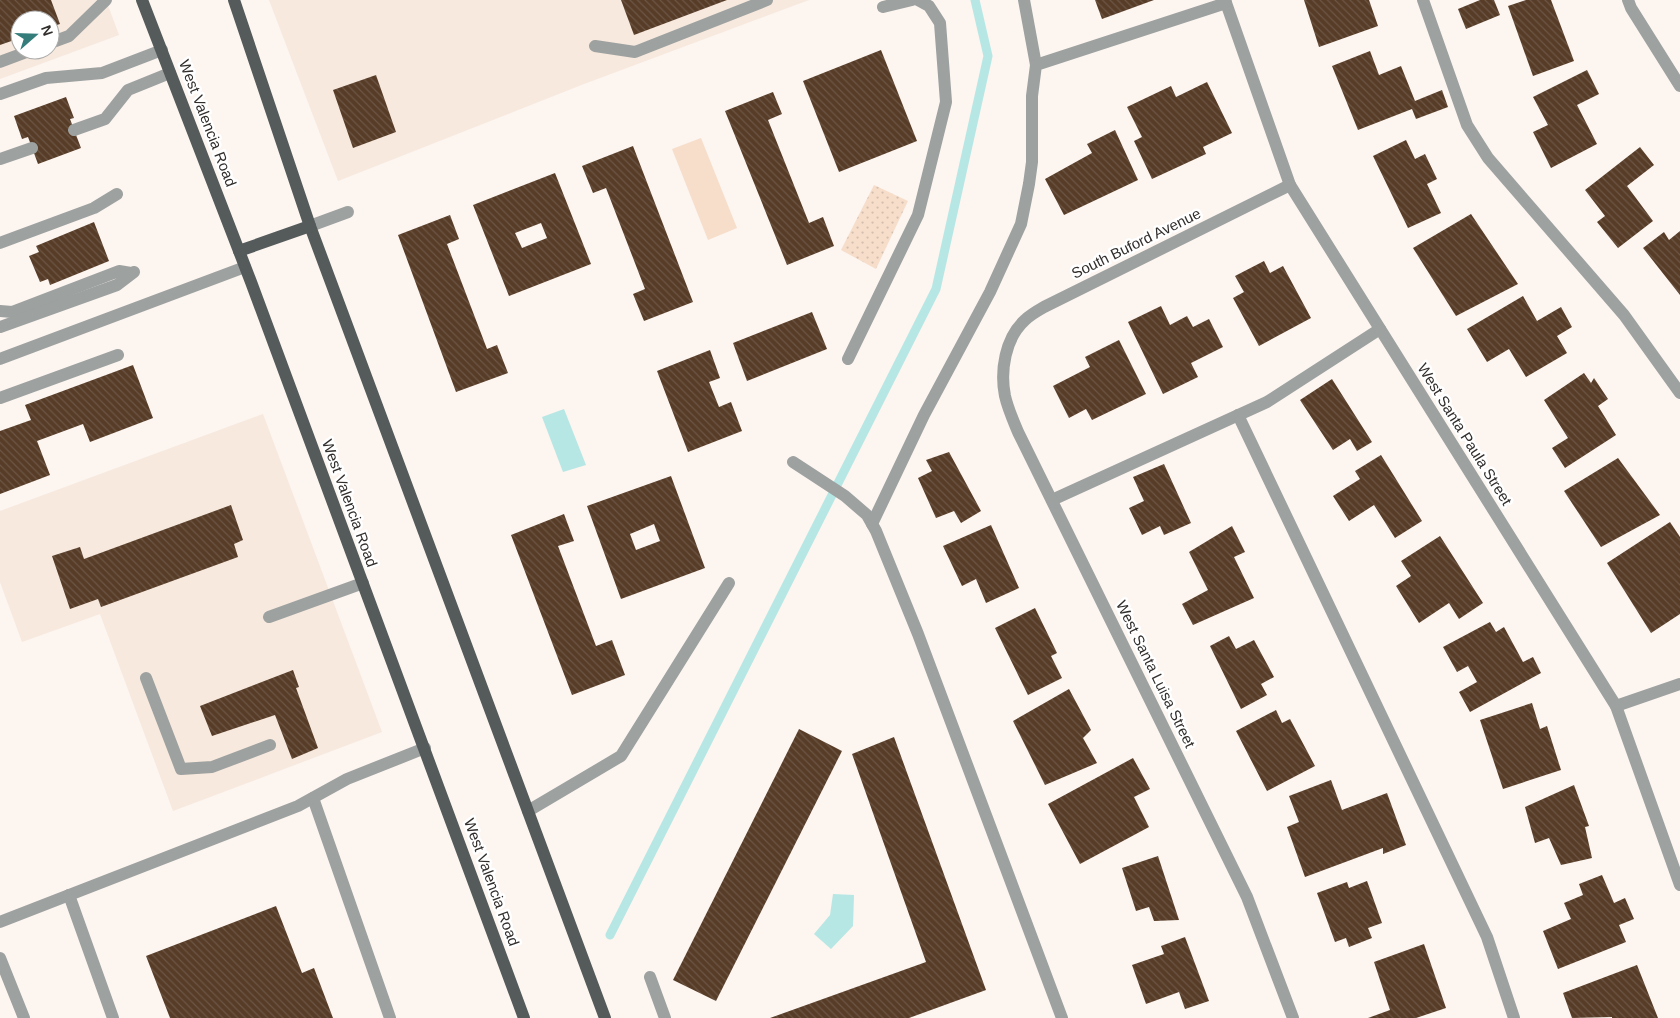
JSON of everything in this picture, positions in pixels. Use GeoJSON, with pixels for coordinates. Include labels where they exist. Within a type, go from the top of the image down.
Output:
{"type":"FeatureCollection","features":[{"type":"Feature","properties":{"kind":"main road","name":"West Valencia Road"},"geometry":{"type":"LineString","coordinates":[[142,0],[239,251],[524,1018]]}},
{"type":"Feature","properties":{"kind":"main road"},"geometry":{"type":"LineString","coordinates":[[234,0],[310,226],[605,1018]]}},
{"type":"Feature","properties":{"kind":"main road"},"geometry":{"type":"LineString","coordinates":[[239,251],[310,226]]}},
{"type":"Feature","properties":{"kind":"street"},"geometry":{"type":"LineString","coordinates":[[60,39],[68,36],[106,0]]}},
{"type":"Feature","properties":{"kind":"street"},"geometry":{"type":"LineString","coordinates":[[595,46],[635,52],[767,0]]}},
{"type":"Feature","properties":{"kind":"street"},"geometry":{"type":"LineString","coordinates":[[883,7],[912,0]]}},
{"type":"Feature","properties":{"kind":"street"},"geometry":{"type":"LineString","coordinates":[[848,359],[918,215],[946,102],[940,23],[929,6],[918,0]]}},
{"type":"Feature","properties":{"kind":"street"},"geometry":{"type":"LineString","coordinates":[[872,524],[924,415],[990,292],[1021,224],[1032,162],[1032,96],[1036,65],[1024,0]]}},
{"type":"Feature","properties":{"kind":"street"},"geometry":{"type":"LineString","coordinates":[[1423,0],[1467,124],[1488,158],[1624,315],[1680,393]]}},
{"type":"Feature","properties":{"kind":"street"},"geometry":{"type":"LineString","coordinates":[[1628,0],[1631,8],[1680,86]]}},
{"type":"Feature","properties":{"kind":"street"},"geometry":{"type":"LineString","coordinates":[[1036,65],[1226,1]]}},
{"type":"Feature","properties":{"kind":"street","name":"West Santa Paula Street"},"geometry":{"type":"LineString","coordinates":[[1226,1],[1290,185],[1616,706],[1680,885]]}},
{"type":"Feature","properties":{"kind":"street"},"geometry":{"type":"LineString","coordinates":[[0,94],[46,78],[102,73],[162,50]]}},
{"type":"Feature","properties":{"kind":"street"},"geometry":{"type":"LineString","coordinates":[[74,130],[105,119],[128,90],[170,73]]}},
{"type":"Feature","properties":{"kind":"street"},"geometry":{"type":"LineString","coordinates":[[0,159],[32,148]]}},
{"type":"Feature","properties":{"kind":"street","name":"South Buford Avenue"},"geometry":{"type":"LineString","coordinates":[[1008,344],[1025,320],[1044,307],[1290,185]]}},
{"type":"Feature","properties":{"kind":"street"},"geometry":{"type":"LineString","coordinates":[[0,243],[94,208],[116,194]]}},
{"type":"Feature","properties":{"kind":"street"},"geometry":{"type":"LineString","coordinates":[[310,226],[348,212]]}},
{"type":"Feature","properties":{"kind":"street"},"geometry":{"type":"LineString","coordinates":[[0,359],[245,267]]}},
{"type":"Feature","properties":{"kind":"street"},"geometry":{"type":"LineString","coordinates":[[0,311],[12,312],[118,271],[132,272],[117,285],[0,327]]}},
{"type":"Feature","properties":{"kind":"street"},"geometry":{"type":"LineString","coordinates":[[1052,500],[1267,402],[1380,329]]}},
{"type":"Feature","properties":{"kind":"street","name":"West Santa Luisa Street"},"geometry":{"type":"LineString","coordinates":[[1008,344],[1004,369],[1005,394],[1018,432],[1247,897],[1293,1018]]}},
{"type":"Feature","properties":{"kind":"street"},"geometry":{"type":"LineString","coordinates":[[0,398],[118,355]]}},
{"type":"Feature","properties":{"kind":"street"},"geometry":{"type":"LineString","coordinates":[[1238,415],[1487,937],[1514,1018]]}},
{"type":"Feature","properties":{"kind":"street"},"geometry":{"type":"LineString","coordinates":[[793,462],[845,496],[867,515],[872,524],[918,634],[1062,1018]]}},
{"type":"Feature","properties":{"kind":"street"},"geometry":{"type":"LineString","coordinates":[[269,617],[363,583]]}},
{"type":"Feature","properties":{"kind":"street"},"geometry":{"type":"LineString","coordinates":[[528,811],[621,756],[729,583]]}},
{"type":"Feature","properties":{"kind":"street"},"geometry":{"type":"LineString","coordinates":[[146,678],[182,769],[212,767],[270,745]]}},
{"type":"Feature","properties":{"kind":"street"},"geometry":{"type":"LineString","coordinates":[[1616,706],[1680,684]]}},
{"type":"Feature","properties":{"kind":"street"},"geometry":{"type":"LineString","coordinates":[[0,922],[298,806],[346,779],[424,748]]}},
{"type":"Feature","properties":{"kind":"street"},"geometry":{"type":"LineString","coordinates":[[313,798],[390,1018]]}},
{"type":"Feature","properties":{"kind":"street"},"geometry":{"type":"LineString","coordinates":[[69,895],[113,1018]]}},
{"type":"Feature","properties":{"kind":"street"},"geometry":{"type":"LineString","coordinates":[[0,958],[24,1018]]}},
{"type":"Feature","properties":{"kind":"street"},"geometry":{"type":"LineString","coordinates":[[650,976],[665,1018]]}},
{"type":"Feature","properties":{"kind":"shaded area"},"geometry":{"type":"Polygon","coordinates":[[[0,0],[106,0],[119,35],[60,57],[60,10],[10,10],[10,60],[51,60],[0,79],[0,0]]]}},
{"type":"Feature","properties":{"kind":"shaded area"},"geometry":{"type":"Polygon","coordinates":[[[269,0],[809,0],[584,84],[338,181],[269,0]]]}},
{"type":"Feature","properties":{"kind":"shaded area"},"geometry":{"type":"Polygon","coordinates":[[[701,138],[737,228],[708,240],[672,149],[701,138]]]}},
{"type":"Feature","properties":{"kind":"shaded area"},"geometry":{"type":"Polygon","coordinates":[[[874,185],[908,201],[876,269],[841,250],[874,185]]]}},
{"type":"Feature","properties":{"kind":"shaded area"},"geometry":{"type":"Polygon","coordinates":[[[263,414],[382,732],[173,811],[100,614],[22,642],[0,582],[0,511],[263,414]]]}},
{"type":"Feature","properties":{"kind":"water"},"geometry":{"type":"Polygon","coordinates":[[[564,409],[586,465],[563,472],[542,417],[564,409]]]}},
{"type":"Feature","properties":{"kind":"water"},"geometry":{"type":"Polygon","coordinates":[[[833,894],[854,895],[853,926],[831,949],[814,934],[830,915],[833,894]]]}},
{"type":"Feature","properties":{"kind":"building"},"geometry":{"type":"Polygon","coordinates":[[[0,0],[51,0],[55,10],[10,10],[10,42],[0,45],[0,0]]]}},
{"type":"Feature","properties":{"kind":"building"},"geometry":{"type":"Polygon","coordinates":[[[621,0],[727,0],[634,35],[621,0]]]}},
{"type":"Feature","properties":{"kind":"building"},"geometry":{"type":"Polygon","coordinates":[[[1095,0],[1154,0],[1102,19],[1095,0]]]}},
{"type":"Feature","properties":{"kind":"building"},"geometry":{"type":"Polygon","coordinates":[[[1304,0],[1369,0],[1378,26],[1319,47],[1304,0]]]}},
{"type":"Feature","properties":{"kind":"building"},"geometry":{"type":"Polygon","coordinates":[[[1480,0],[1494,0],[1500,15],[1466,29],[1458,9],[1480,0]]]}},
{"type":"Feature","properties":{"kind":"building"},"geometry":{"type":"Polygon","coordinates":[[[1526,0],[1551,0],[1574,61],[1533,76],[1508,6],[1526,0]]]}},
{"type":"Feature","properties":{"kind":"building"},"geometry":{"type":"Polygon","coordinates":[[[881,50],[917,141],[839,172],[803,81],[881,50]]]}},
{"type":"Feature","properties":{"kind":"building"},"geometry":{"type":"Polygon","coordinates":[[[1370,51],[1379,75],[1401,66],[1415,101],[1442,90],[1448,107],[1416,119],[1412,109],[1358,130],[1332,66],[1370,51]]]}},
{"type":"Feature","properties":{"kind":"building"},"geometry":{"type":"Polygon","coordinates":[[[1587,70],[1599,94],[1577,105],[1597,144],[1551,168],[1533,132],[1548,125],[1533,97],[1587,70]]]}},
{"type":"Feature","properties":{"kind":"building"},"geometry":{"type":"Polygon","coordinates":[[[376,75],[396,132],[353,148],[333,90],[376,75]]]}},
{"type":"Feature","properties":{"kind":"building"},"geometry":{"type":"Polygon","coordinates":[[[1207,82],[1232,133],[1203,147],[1206,154],[1152,179],[1134,141],[1142,137],[1127,107],[1171,86],[1176,97],[1207,82]]]}},
{"type":"Feature","properties":{"kind":"building"},"geometry":{"type":"Polygon","coordinates":[[[773,92],[782,114],[768,120],[809,223],[823,217],[834,246],[787,265],[725,111],[773,92]]]}},
{"type":"Feature","properties":{"kind":"building"},"geometry":{"type":"Polygon","coordinates":[[[66,97],[74,118],[70,119],[81,148],[38,164],[28,137],[22,139],[14,116],[66,97]]]}},
{"type":"Feature","properties":{"kind":"building"},"geometry":{"type":"Polygon","coordinates":[[[1115,130],[1138,180],[1064,215],[1045,179],[1092,153],[1087,144],[1115,130]]]}},
{"type":"Feature","properties":{"kind":"building"},"geometry":{"type":"Polygon","coordinates":[[[1406,140],[1415,159],[1425,154],[1437,179],[1427,184],[1441,213],[1408,228],[1373,156],[1406,140]]]}},
{"type":"Feature","properties":{"kind":"building"},"geometry":{"type":"Polygon","coordinates":[[[633,146],[693,302],[644,321],[633,294],[645,289],[606,188],[593,193],[582,166],[633,146]]]}},
{"type":"Feature","properties":{"kind":"building"},"geometry":{"type":"Polygon","coordinates":[[[1640,147],[1654,165],[1627,186],[1653,221],[1618,248],[1597,222],[1605,216],[1585,190],[1640,147]]]}},
{"type":"Feature","properties":{"kind":"building"},"geometry":{"type":"Polygon","coordinates":[[[555,173],[591,264],[509,296],[473,205],[555,173]],[[541,223],[515,233],[522,248],[547,238],[541,223]]]}},
{"type":"Feature","properties":{"kind":"building"},"geometry":{"type":"Polygon","coordinates":[[[1471,214],[1518,284],[1456,316],[1413,248],[1471,214]]]}},
{"type":"Feature","properties":{"kind":"building"},"geometry":{"type":"Polygon","coordinates":[[[450,215],[459,239],[447,244],[487,349],[497,345],[508,373],[456,392],[398,235],[450,215]]]}},
{"type":"Feature","properties":{"kind":"building"},"geometry":{"type":"Polygon","coordinates":[[[94,222],[109,261],[50,285],[48,279],[40,282],[29,256],[39,252],[36,246],[94,222]]]}},
{"type":"Feature","properties":{"kind":"building"},"geometry":{"type":"Polygon","coordinates":[[[1680,231],[1680,295],[1643,248],[1664,232],[1669,240],[1680,231]]]}},
{"type":"Feature","properties":{"kind":"building"},"geometry":{"type":"Polygon","coordinates":[[[1264,261],[1270,273],[1283,266],[1311,318],[1259,346],[1233,298],[1244,292],[1235,276],[1264,261]]]}},
{"type":"Feature","properties":{"kind":"building"},"geometry":{"type":"Polygon","coordinates":[[[1523,296],[1537,321],[1561,307],[1572,327],[1557,336],[1567,353],[1526,377],[1509,349],[1487,362],[1467,329],[1523,296]]]}},
{"type":"Feature","properties":{"kind":"building"},"geometry":{"type":"Polygon","coordinates":[[[1161,306],[1170,325],[1187,316],[1193,327],[1209,319],[1223,347],[1191,363],[1198,377],[1163,394],[1128,322],[1161,306]]]}},
{"type":"Feature","properties":{"kind":"building"},"geometry":{"type":"Polygon","coordinates":[[[812,312],[827,349],[747,381],[733,343],[812,312]]]}},
{"type":"Feature","properties":{"kind":"building"},"geometry":{"type":"Polygon","coordinates":[[[1119,340],[1146,394],[1092,420],[1086,409],[1069,418],[1053,386],[1090,367],[1085,357],[1119,340]]]}},
{"type":"Feature","properties":{"kind":"building"},"geometry":{"type":"Polygon","coordinates":[[[710,350],[720,378],[709,382],[719,407],[731,402],[742,431],[688,452],[657,371],[710,350]]]}},
{"type":"Feature","properties":{"kind":"building"},"geometry":{"type":"Polygon","coordinates":[[[133,365],[153,418],[90,442],[83,424],[37,441],[50,475],[0,494],[0,431],[31,420],[25,405],[133,365]]]}},
{"type":"Feature","properties":{"kind":"building"},"geometry":{"type":"Polygon","coordinates":[[[1584,373],[1591,383],[1594,378],[1608,399],[1598,406],[1616,435],[1565,468],[1552,448],[1568,438],[1544,400],[1584,373]]]}},
{"type":"Feature","properties":{"kind":"building"},"geometry":{"type":"Polygon","coordinates":[[[1332,379],[1372,442],[1357,451],[1350,439],[1333,450],[1300,400],[1332,379]]]}},
{"type":"Feature","properties":{"kind":"building"},"geometry":{"type":"Polygon","coordinates":[[[949,452],[981,511],[961,523],[954,511],[936,518],[918,478],[932,471],[926,460],[949,452]]]}},
{"type":"Feature","properties":{"kind":"building"},"geometry":{"type":"Polygon","coordinates":[[[1381,455],[1422,521],[1395,538],[1374,505],[1349,521],[1333,496],[1360,479],[1355,471],[1381,455]]]}},
{"type":"Feature","properties":{"kind":"building"},"geometry":{"type":"Polygon","coordinates":[[[1618,458],[1660,515],[1601,547],[1564,491],[1618,458]]]}},
{"type":"Feature","properties":{"kind":"building"},"geometry":{"type":"Polygon","coordinates":[[[1164,464],[1191,523],[1164,535],[1160,526],[1142,535],[1129,508],[1144,501],[1133,477],[1164,464]]]}},
{"type":"Feature","properties":{"kind":"building"},"geometry":{"type":"Polygon","coordinates":[[[671,476],[705,568],[621,599],[587,506],[671,476]],[[654,524],[630,534],[636,550],[660,541],[654,524]]]}},
{"type":"Feature","properties":{"kind":"building"},"geometry":{"type":"Polygon","coordinates":[[[231,505],[243,540],[234,544],[238,557],[101,607],[98,599],[70,609],[52,556],[80,547],[84,559],[231,505]]]}},
{"type":"Feature","properties":{"kind":"building"},"geometry":{"type":"Polygon","coordinates":[[[564,514],[574,541],[558,546],[596,646],[612,640],[625,675],[572,695],[511,535],[564,514]]]}},
{"type":"Feature","properties":{"kind":"building"},"geometry":{"type":"Polygon","coordinates":[[[1670,522],[1680,537],[1680,614],[1651,633],[1607,563],[1670,522]]]}},
{"type":"Feature","properties":{"kind":"building"},"geometry":{"type":"Polygon","coordinates":[[[991,525],[1019,588],[986,603],[976,579],[962,586],[943,546],[991,525]]]}},
{"type":"Feature","properties":{"kind":"building"},"geometry":{"type":"Polygon","coordinates":[[[1232,526],[1245,552],[1234,557],[1254,598],[1193,625],[1182,604],[1208,590],[1189,552],[1232,526]]]}},
{"type":"Feature","properties":{"kind":"building"},"geometry":{"type":"Polygon","coordinates":[[[1440,536],[1483,603],[1459,619],[1449,603],[1419,623],[1396,586],[1411,576],[1401,561],[1440,536]]]}},
{"type":"Feature","properties":{"kind":"building"},"geometry":{"type":"Polygon","coordinates":[[[1035,608],[1057,653],[1051,656],[1062,678],[1028,695],[995,628],[1035,608]]]}},
{"type":"Feature","properties":{"kind":"building"},"geometry":{"type":"Polygon","coordinates":[[[1490,622],[1496,632],[1504,627],[1523,662],[1533,657],[1541,673],[1470,712],[1459,692],[1477,682],[1468,666],[1457,672],[1443,647],[1490,622]]]}},
{"type":"Feature","properties":{"kind":"building"},"geometry":{"type":"Polygon","coordinates":[[[1229,636],[1236,649],[1254,640],[1274,677],[1261,684],[1267,695],[1241,709],[1210,646],[1229,636]]]}},
{"type":"Feature","properties":{"kind":"building"},"geometry":{"type":"Polygon","coordinates":[[[293,670],[299,687],[296,688],[318,748],[292,759],[275,715],[212,736],[200,706],[293,670]]]}},
{"type":"Feature","properties":{"kind":"building"},"geometry":{"type":"Polygon","coordinates":[[[1069,689],[1091,730],[1083,738],[1097,763],[1045,785],[1013,721],[1069,689]]]}},
{"type":"Feature","properties":{"kind":"building"},"geometry":{"type":"Polygon","coordinates":[[[1532,703],[1540,729],[1547,726],[1561,770],[1503,789],[1480,720],[1532,703]]]}},
{"type":"Feature","properties":{"kind":"building"},"geometry":{"type":"Polygon","coordinates":[[[1276,710],[1282,723],[1290,719],[1315,766],[1267,791],[1236,731],[1276,710]]]}},
{"type":"Feature","properties":{"kind":"building"},"geometry":{"type":"Polygon","coordinates":[[[799,729],[842,751],[716,1001],[673,980],[799,729]]]}},
{"type":"Feature","properties":{"kind":"building"},"geometry":{"type":"Polygon","coordinates":[[[894,737],[986,990],[909,1018],[770,1018],[926,962],[852,754],[894,737]]]}},
{"type":"Feature","properties":{"kind":"building"},"geometry":{"type":"Polygon","coordinates":[[[1133,758],[1150,789],[1134,797],[1149,827],[1080,864],[1048,804],[1133,758]]]}},
{"type":"Feature","properties":{"kind":"building"},"geometry":{"type":"Polygon","coordinates":[[[1331,780],[1342,810],[1387,793],[1406,845],[1383,854],[1383,848],[1305,877],[1287,827],[1299,822],[1289,796],[1331,780]]]}},
{"type":"Feature","properties":{"kind":"building"},"geometry":{"type":"Polygon","coordinates":[[[1574,785],[1589,826],[1585,827],[1592,858],[1561,865],[1549,838],[1535,843],[1525,807],[1574,785]]]}},
{"type":"Feature","properties":{"kind":"building"},"geometry":{"type":"Polygon","coordinates":[[[1158,856],[1179,920],[1154,921],[1149,907],[1136,911],[1122,868],[1158,856]]]}},
{"type":"Feature","properties":{"kind":"building"},"geometry":{"type":"Polygon","coordinates":[[[1602,875],[1614,903],[1625,898],[1634,919],[1619,925],[1626,942],[1558,969],[1543,931],[1571,919],[1564,903],[1583,895],[1579,884],[1602,875]]]}},
{"type":"Feature","properties":{"kind":"building"},"geometry":{"type":"Polygon","coordinates":[[[1367,881],[1382,923],[1368,928],[1372,938],[1349,947],[1346,938],[1335,942],[1317,893],[1347,882],[1349,888],[1367,881]]]}},
{"type":"Feature","properties":{"kind":"building"},"geometry":{"type":"Polygon","coordinates":[[[276,906],[302,973],[314,968],[333,1018],[170,1018],[146,956],[276,906]]]}},
{"type":"Feature","properties":{"kind":"building"},"geometry":{"type":"Polygon","coordinates":[[[1185,937],[1209,1001],[1185,1009],[1179,992],[1146,1004],[1132,965],[1164,954],[1161,946],[1185,937]]]}},
{"type":"Feature","properties":{"kind":"building"},"geometry":{"type":"Polygon","coordinates":[[[1424,944],[1446,1008],[1416,1018],[1368,1018],[1390,1010],[1374,962],[1424,944]]]}},
{"type":"Feature","properties":{"kind":"building"},"geometry":{"type":"Polygon","coordinates":[[[1637,965],[1658,1018],[1572,1018],[1563,993],[1637,965]]]}},
{"type":"Feature","properties":{"kind":"waterway"},"geometry":{"type":"LineString","coordinates":[[610,935],[936,289],[988,56],[975,0]]}}]}
